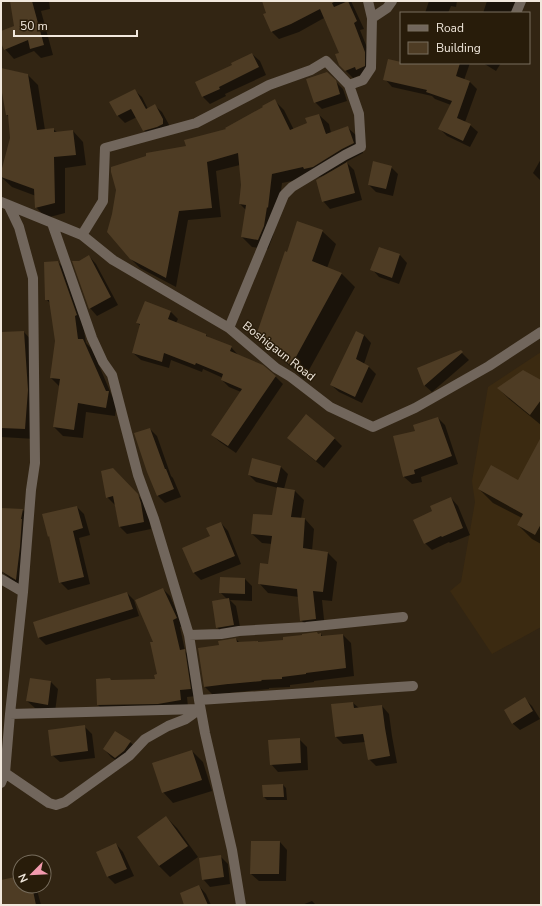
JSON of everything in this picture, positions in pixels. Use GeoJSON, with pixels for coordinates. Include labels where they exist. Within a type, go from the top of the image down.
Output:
{"type":"FeatureCollection","features":[{"type":"Feature","properties":{"kind":"street"},"geometry":{"type":"LineString","coordinates":[[349,85],[363,80],[371,68],[372,18],[368,1]]}},
{"type":"Feature","properties":{"kind":"street"},"geometry":{"type":"LineString","coordinates":[[372,18],[387,8],[392,1]]}},
{"type":"Feature","properties":{"kind":"street"},"geometry":{"type":"LineString","coordinates":[[516,12],[521,1]]}},
{"type":"Feature","properties":{"kind":"street"},"geometry":{"type":"LineString","coordinates":[[82,235],[104,201],[105,148],[196,123],[269,85],[311,70],[326,61],[349,85],[359,114],[361,147],[292,187],[284,195],[229,328]]}},
{"type":"Feature","properties":{"kind":"street"},"geometry":{"type":"LineString","coordinates":[[1,783],[5,773],[35,462],[33,278],[18,227],[5,204]]}},
{"type":"Feature","properties":{"kind":"street","name":"Boshigaun Road"},"geometry":{"type":"LineString","coordinates":[[5,204],[82,235],[113,260],[229,328],[276,368],[291,377],[330,407],[373,427],[415,408],[489,366],[541,332]]}},
{"type":"Feature","properties":{"kind":"street"},"geometry":{"type":"LineString","coordinates":[[52,224],[92,338],[103,362],[112,375],[138,475],[154,519],[190,635],[200,705],[232,850],[241,905]]}},
{"type":"Feature","properties":{"kind":"street"},"geometry":{"type":"LineString","coordinates":[[1,579],[23,592]]}},
{"type":"Feature","properties":{"kind":"street"},"geometry":{"type":"LineString","coordinates":[[190,635],[306,627],[403,617]]}},
{"type":"Feature","properties":{"kind":"street"},"geometry":{"type":"LineString","coordinates":[[10,714],[200,705],[413,686]]}},
{"type":"Feature","properties":{"kind":"street"},"geometry":{"type":"LineString","coordinates":[[5,773],[49,803],[56,805],[65,802],[129,756],[145,739],[168,726],[186,720],[200,705]]}},
{"type":"Feature","properties":{"kind":"shaded area"},"geometry":{"type":"Polygon","coordinates":[[[541,352],[541,627],[492,654],[450,591],[461,582],[475,502],[472,481],[488,387],[541,352]]]}},
{"type":"Feature","properties":{"kind":"building"},"geometry":{"type":"Polygon","coordinates":[[[10,1],[32,1],[44,45],[30,49],[28,40],[4,50],[1,43],[1,31],[14,26],[10,1]]]}},
{"type":"Feature","properties":{"kind":"building"},"geometry":{"type":"Polygon","coordinates":[[[262,1],[336,1],[332,3],[334,7],[348,1],[357,21],[354,23],[365,52],[365,66],[356,70],[355,67],[345,71],[339,65],[335,54],[339,53],[320,9],[291,24],[271,32],[263,14],[266,13],[262,1]]]}},
{"type":"Feature","properties":{"kind":"building"},"geometry":{"type":"Polygon","coordinates":[[[252,53],[259,67],[219,87],[220,89],[202,97],[195,82],[232,65],[231,63],[252,53]]]}},
{"type":"Feature","properties":{"kind":"building"},"geometry":{"type":"Polygon","coordinates":[[[388,59],[400,62],[400,64],[460,64],[456,76],[470,81],[457,118],[471,124],[463,141],[438,129],[452,101],[426,92],[427,90],[383,80],[388,59]]]}},
{"type":"Feature","properties":{"kind":"building"},"geometry":{"type":"Polygon","coordinates":[[[1,68],[28,74],[37,130],[54,128],[54,132],[73,130],[76,155],[54,157],[55,203],[35,208],[34,189],[1,177],[10,138],[8,115],[6,115],[1,87],[1,68]]]}},
{"type":"Feature","properties":{"kind":"building"},"geometry":{"type":"Polygon","coordinates":[[[327,72],[336,80],[340,94],[314,103],[306,79],[327,72]]]}},
{"type":"Feature","properties":{"kind":"building"},"geometry":{"type":"Polygon","coordinates":[[[135,89],[146,109],[155,104],[163,119],[163,124],[143,131],[131,109],[117,116],[109,102],[135,89]]]}},
{"type":"Feature","properties":{"kind":"building"},"geometry":{"type":"Polygon","coordinates":[[[275,99],[290,130],[307,123],[305,118],[319,114],[326,134],[348,126],[354,143],[313,167],[304,169],[303,167],[272,174],[268,208],[267,207],[264,226],[258,240],[241,237],[246,205],[239,204],[241,185],[238,153],[207,162],[212,208],[179,211],[166,278],[130,259],[107,232],[116,190],[111,167],[146,156],[146,153],[186,146],[184,140],[226,129],[225,128],[275,99]]]}},
{"type":"Feature","properties":{"kind":"building"},"geometry":{"type":"Polygon","coordinates":[[[373,161],[392,166],[386,189],[368,185],[373,161]]]}},
{"type":"Feature","properties":{"kind":"building"},"geometry":{"type":"Polygon","coordinates":[[[347,162],[355,193],[322,202],[316,180],[347,162]]]}},
{"type":"Feature","properties":{"kind":"building"},"geometry":{"type":"Polygon","coordinates":[[[297,221],[323,230],[312,261],[342,273],[291,366],[257,337],[257,333],[285,251],[287,252],[297,221]]]}},
{"type":"Feature","properties":{"kind":"building"},"geometry":{"type":"Polygon","coordinates":[[[379,247],[400,254],[392,278],[370,270],[379,247]]]}},
{"type":"Feature","properties":{"kind":"building"},"geometry":{"type":"Polygon","coordinates":[[[89,255],[111,297],[89,309],[72,261],[79,261],[89,255]]]}},
{"type":"Feature","properties":{"kind":"building"},"geometry":{"type":"Polygon","coordinates":[[[58,261],[77,315],[75,316],[78,339],[83,339],[106,391],[109,391],[106,408],[78,403],[74,430],[53,427],[60,379],[50,378],[55,341],[49,300],[45,300],[44,262],[58,261]]]}},
{"type":"Feature","properties":{"kind":"building"},"geometry":{"type":"Polygon","coordinates":[[[145,301],[171,311],[168,319],[232,346],[230,351],[263,365],[276,376],[228,446],[211,435],[242,389],[221,380],[223,374],[196,363],[195,365],[164,353],[162,362],[132,353],[140,324],[136,323],[145,301]]]}},
{"type":"Feature","properties":{"kind":"building"},"geometry":{"type":"Polygon","coordinates":[[[24,331],[28,390],[25,429],[1,428],[1,332],[24,331]]]}},
{"type":"Feature","properties":{"kind":"building"},"geometry":{"type":"Polygon","coordinates":[[[356,331],[364,335],[356,359],[369,366],[355,397],[330,385],[356,331]]]}},
{"type":"Feature","properties":{"kind":"building"},"geometry":{"type":"Polygon","coordinates":[[[461,350],[463,352],[424,386],[417,368],[461,350]]]}},
{"type":"Feature","properties":{"kind":"building"},"geometry":{"type":"Polygon","coordinates":[[[523,370],[541,380],[541,400],[530,415],[497,388],[523,370]]]}},
{"type":"Feature","properties":{"kind":"building"},"geometry":{"type":"Polygon","coordinates":[[[306,414],[335,438],[316,461],[287,438],[306,414]]]}},
{"type":"Feature","properties":{"kind":"building"},"geometry":{"type":"Polygon","coordinates":[[[438,417],[452,456],[414,470],[415,474],[403,477],[393,436],[415,431],[413,425],[438,417]]]}},
{"type":"Feature","properties":{"kind":"building"},"geometry":{"type":"Polygon","coordinates":[[[150,428],[174,489],[157,496],[134,433],[150,428]]]}},
{"type":"Feature","properties":{"kind":"building"},"geometry":{"type":"Polygon","coordinates":[[[541,437],[541,524],[535,535],[517,525],[523,514],[478,489],[491,465],[518,480],[541,437]]]}},
{"type":"Feature","properties":{"kind":"building"},"geometry":{"type":"Polygon","coordinates":[[[252,458],[281,466],[277,483],[248,475],[252,458]]]}},
{"type":"Feature","properties":{"kind":"building"},"geometry":{"type":"Polygon","coordinates":[[[113,468],[138,494],[144,522],[119,527],[113,496],[106,498],[101,471],[113,468]]]}},
{"type":"Feature","properties":{"kind":"building"},"geometry":{"type":"Polygon","coordinates":[[[277,487],[295,490],[291,517],[305,518],[303,548],[328,552],[323,592],[313,591],[316,619],[300,621],[297,589],[258,584],[260,563],[268,564],[272,536],[251,534],[253,514],[272,515],[277,487]]]}},
{"type":"Feature","properties":{"kind":"building"},"geometry":{"type":"Polygon","coordinates":[[[451,497],[463,528],[424,544],[413,520],[432,511],[430,506],[451,497]]]}},
{"type":"Feature","properties":{"kind":"building"},"geometry":{"type":"Polygon","coordinates":[[[77,506],[83,528],[73,531],[84,577],[59,583],[49,536],[48,537],[42,514],[77,506]]]}},
{"type":"Feature","properties":{"kind":"building"},"geometry":{"type":"Polygon","coordinates":[[[1,508],[23,509],[16,580],[1,571],[1,508]]]}},
{"type":"Feature","properties":{"kind":"building"},"geometry":{"type":"Polygon","coordinates":[[[221,522],[235,556],[193,573],[182,548],[210,536],[206,528],[221,522]]]}},
{"type":"Feature","properties":{"kind":"building"},"geometry":{"type":"Polygon","coordinates":[[[220,577],[245,578],[245,594],[219,593],[220,577]]]}},
{"type":"Feature","properties":{"kind":"building"},"geometry":{"type":"Polygon","coordinates":[[[163,588],[177,618],[173,620],[180,650],[185,649],[191,689],[180,690],[181,700],[158,704],[97,705],[96,679],[155,679],[154,675],[157,674],[150,642],[153,642],[135,600],[163,588]]]}},
{"type":"Feature","properties":{"kind":"building"},"geometry":{"type":"Polygon","coordinates":[[[127,592],[133,609],[38,638],[33,622],[127,592]]]}},
{"type":"Feature","properties":{"kind":"building"},"geometry":{"type":"Polygon","coordinates":[[[229,598],[234,625],[216,628],[212,601],[229,598]]]}},
{"type":"Feature","properties":{"kind":"building"},"geometry":{"type":"Polygon","coordinates":[[[317,632],[318,634],[321,633],[321,636],[343,634],[346,668],[282,677],[282,679],[204,687],[198,648],[219,645],[218,641],[236,638],[237,642],[258,642],[283,640],[283,637],[317,632]]]}},
{"type":"Feature","properties":{"kind":"building"},"geometry":{"type":"Polygon","coordinates":[[[30,678],[51,681],[48,705],[26,701],[30,678]]]}},
{"type":"Feature","properties":{"kind":"building"},"geometry":{"type":"Polygon","coordinates":[[[525,697],[533,711],[512,724],[504,710],[525,697]]]}},
{"type":"Feature","properties":{"kind":"building"},"geometry":{"type":"Polygon","coordinates":[[[353,702],[354,708],[382,705],[390,756],[368,760],[363,734],[335,737],[331,704],[353,702]]]}},
{"type":"Feature","properties":{"kind":"building"},"geometry":{"type":"Polygon","coordinates":[[[85,725],[88,751],[51,756],[48,730],[85,725]]]}},
{"type":"Feature","properties":{"kind":"building"},"geometry":{"type":"Polygon","coordinates":[[[115,731],[131,741],[124,751],[115,758],[103,749],[115,731]]]}},
{"type":"Feature","properties":{"kind":"building"},"geometry":{"type":"Polygon","coordinates":[[[300,738],[301,763],[270,765],[268,740],[300,738]]]}},
{"type":"Feature","properties":{"kind":"building"},"geometry":{"type":"Polygon","coordinates":[[[192,750],[202,780],[162,793],[152,763],[192,750]]]}},
{"type":"Feature","properties":{"kind":"building"},"geometry":{"type":"Polygon","coordinates":[[[283,784],[284,797],[263,797],[262,785],[283,784]]]}},
{"type":"Feature","properties":{"kind":"building"},"geometry":{"type":"Polygon","coordinates":[[[166,816],[188,846],[159,866],[137,837],[166,816]]]}},
{"type":"Feature","properties":{"kind":"building"},"geometry":{"type":"Polygon","coordinates":[[[251,841],[280,841],[279,874],[250,874],[251,841]]]}},
{"type":"Feature","properties":{"kind":"building"},"geometry":{"type":"Polygon","coordinates":[[[116,843],[127,869],[107,877],[96,852],[116,843]]]}},
{"type":"Feature","properties":{"kind":"building"},"geometry":{"type":"Polygon","coordinates":[[[221,855],[224,877],[202,880],[199,858],[221,855]]]}},
{"type":"Feature","properties":{"kind":"building"},"geometry":{"type":"Polygon","coordinates":[[[12,878],[12,894],[34,894],[36,905],[1,905],[1,880],[12,878]]]}},
{"type":"Feature","properties":{"kind":"building"},"geometry":{"type":"Polygon","coordinates":[[[199,885],[208,905],[184,905],[180,893],[199,885]]]}}]}
